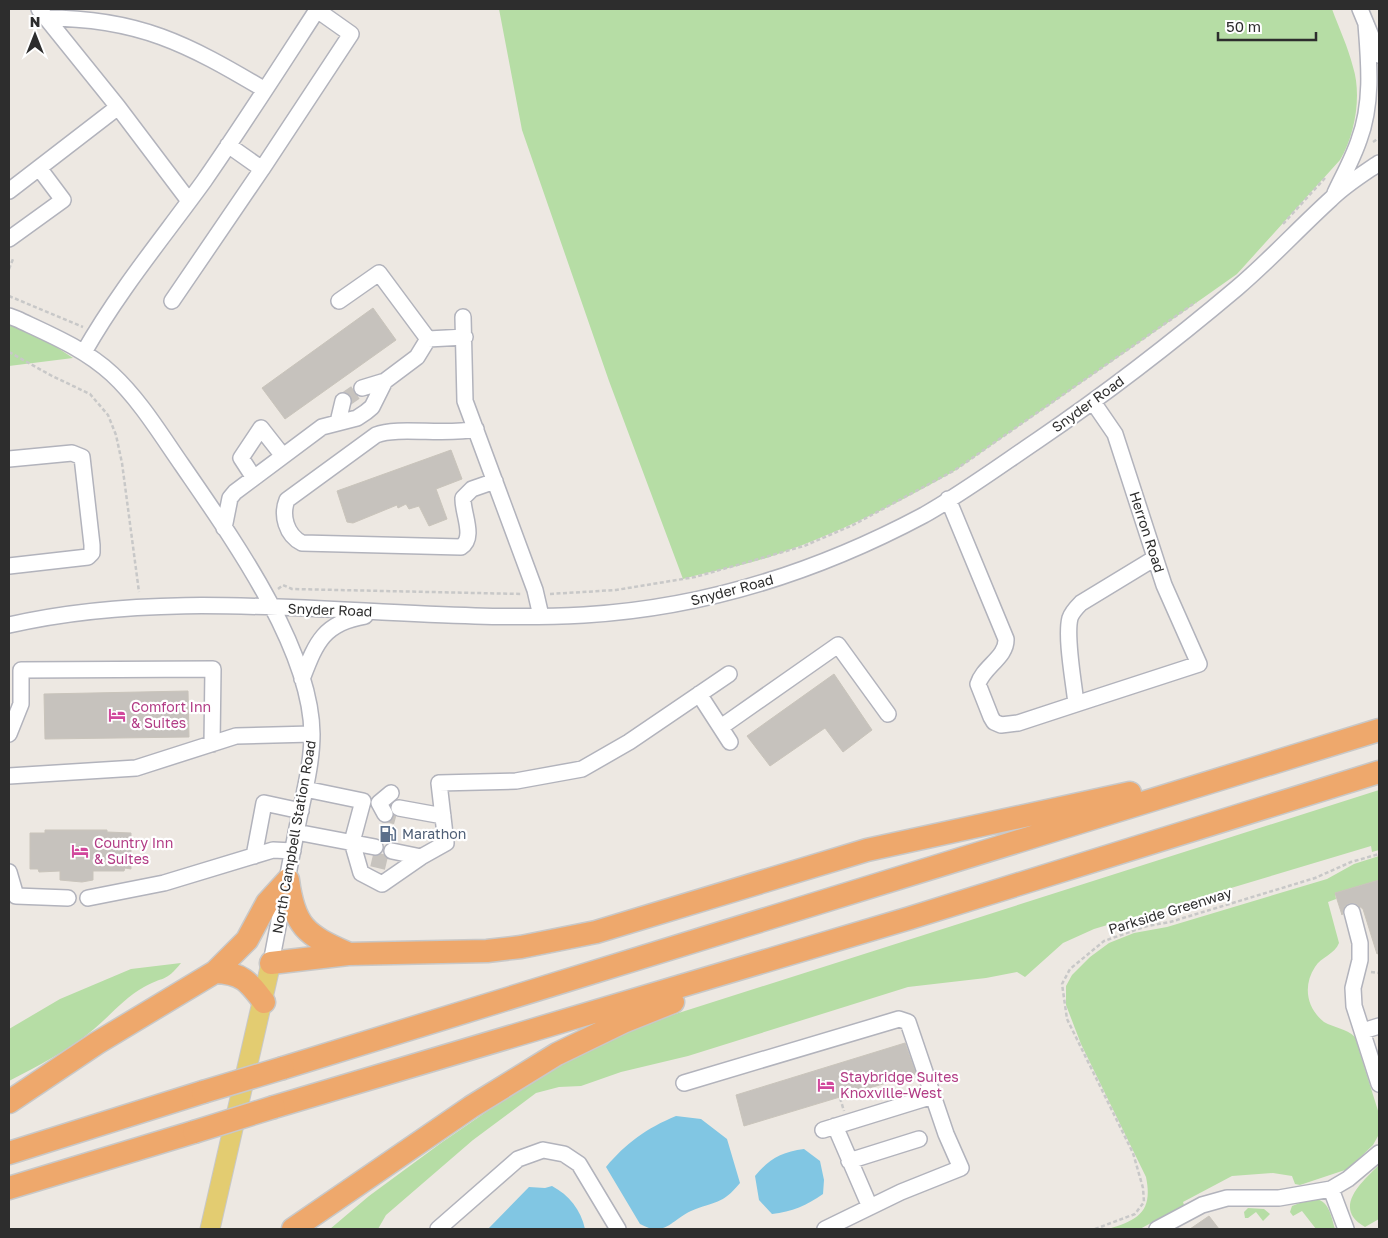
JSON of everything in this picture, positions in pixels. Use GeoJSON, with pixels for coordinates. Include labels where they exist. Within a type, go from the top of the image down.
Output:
{"type":"FeatureCollection","features":[{"type":"Feature","properties":{"kind":"highway"},"geometry":{"type":"LineString","coordinates":[[9,1153],[1379,730]]}},
{"type":"Feature","properties":{"kind":"highway"},"geometry":{"type":"LineString","coordinates":[[271,963],[348,954],[488,952],[596,932],[867,850],[1266,764]]}},
{"type":"Feature","properties":{"kind":"highway"},"geometry":{"type":"LineString","coordinates":[[9,1188],[833,941],[1379,772]]}},
{"type":"Feature","properties":{"kind":"highway"},"geometry":{"type":"LineString","coordinates":[[288,880],[292,905],[305,928],[320,942],[348,954]]}},
{"type":"Feature","properties":{"kind":"highway"},"geometry":{"type":"LineString","coordinates":[[9,1102],[96,1043],[215,972],[247,940],[267,903],[288,880]]}},
{"type":"Feature","properties":{"kind":"highway"},"geometry":{"type":"LineString","coordinates":[[292,1229],[471,1107],[557,1054],[623,1022],[833,941]]}},
{"type":"Feature","properties":{"kind":"highway"},"geometry":{"type":"LineString","coordinates":[[215,972],[233,973],[249,982],[264,1002]]}},
{"type":"Feature","properties":{"kind":"main road","name":"North Campbell Station Road"},"geometry":{"type":"LineString","coordinates":[[210,1229],[264,1002],[271,963]]}},
{"type":"Feature","properties":{"kind":"street"},"geometry":{"type":"LineString","coordinates":[[84,352],[132,276],[228,146],[316,9],[351,34],[172,301]]}},
{"type":"Feature","properties":{"kind":"street","name":"Snyder Road"},"geometry":{"type":"LineString","coordinates":[[1360,9],[1379,55]]}},
{"type":"Feature","properties":{"kind":"street"},"geometry":{"type":"LineString","coordinates":[[42,13],[115,23],[152,33],[203,53],[265,90]]}},
{"type":"Feature","properties":{"kind":"street"},"geometry":{"type":"LineString","coordinates":[[42,13],[118,107],[188,201]]}},
{"type":"Feature","properties":{"kind":"street","name":"Snyder Road"},"geometry":{"type":"LineString","coordinates":[[1334,196],[1358,142],[1367,106],[1370,83],[1366,24]]}},
{"type":"Feature","properties":{"kind":"street"},"geometry":{"type":"LineString","coordinates":[[9,191],[118,107]]}},
{"type":"Feature","properties":{"kind":"street"},"geometry":{"type":"LineString","coordinates":[[228,146],[262,169]]}},
{"type":"Feature","properties":{"kind":"street","name":"Snyder Road"},"geometry":{"type":"LineString","coordinates":[[9,625],[34,619],[122,607],[272,608],[542,616],[632,611],[703,600],[830,559],[902,526],[948,500],[1094,402],[1238,287],[1334,196],[1379,163]]}},
{"type":"Feature","properties":{"kind":"street"},"geometry":{"type":"LineString","coordinates":[[9,239],[63,200],[39,168]]}},
{"type":"Feature","properties":{"kind":"street"},"geometry":{"type":"LineString","coordinates":[[339,300],[379,273],[428,339]]}},
{"type":"Feature","properties":{"kind":"street","name":"North Campbell Station Road"},"geometry":{"type":"LineString","coordinates":[[9,316],[18,318],[84,352],[114,376],[149,418],[224,528],[272,608],[302,679],[309,708],[312,734],[305,789],[271,963]]}},
{"type":"Feature","properties":{"kind":"street"},"geometry":{"type":"LineString","coordinates":[[464,317],[465,401],[536,594],[542,616]]}},
{"type":"Feature","properties":{"kind":"street"},"geometry":{"type":"LineString","coordinates":[[428,339],[465,337]]}},
{"type":"Feature","properties":{"kind":"street"},"geometry":{"type":"LineString","coordinates":[[362,388],[385,381],[417,357],[428,339]]}},
{"type":"Feature","properties":{"kind":"street"},"geometry":{"type":"LineString","coordinates":[[224,528],[230,498],[252,479],[322,427],[357,418],[366,412],[372,407],[385,381]]}},
{"type":"Feature","properties":{"kind":"street"},"geometry":{"type":"LineString","coordinates":[[338,422],[344,401]]}},
{"type":"Feature","properties":{"kind":"street","name":"Herron Road"},"geometry":{"type":"LineString","coordinates":[[1076,704],[1199,664],[1164,585],[1115,434],[1094,402]]}},
{"type":"Feature","properties":{"kind":"street"},"geometry":{"type":"LineString","coordinates":[[252,479],[241,458],[261,428],[283,456]]}},
{"type":"Feature","properties":{"kind":"street"},"geometry":{"type":"LineString","coordinates":[[476,429],[460,433],[393,432],[376,436],[287,500],[284,508],[285,519],[296,540],[302,543],[461,547],[467,542],[468,534],[463,505],[466,492],[495,482]]}},
{"type":"Feature","properties":{"kind":"street"},"geometry":{"type":"LineString","coordinates":[[9,459],[72,453],[82,457],[92,545],[92,553],[88,557],[9,566]]}},
{"type":"Feature","properties":{"kind":"street"},"geometry":{"type":"LineString","coordinates":[[948,500],[1006,639],[1004,649],[982,673],[978,684],[994,722],[1001,726],[1076,704],[1070,644],[1070,619],[1081,603],[1155,558]]}},
{"type":"Feature","properties":{"kind":"street"},"geometry":{"type":"LineString","coordinates":[[302,679],[316,644],[325,632],[348,619],[382,612]]}},
{"type":"Feature","properties":{"kind":"street"},"geometry":{"type":"LineString","coordinates":[[721,727],[838,645],[888,714]]}},
{"type":"Feature","properties":{"kind":"street"},"geometry":{"type":"LineString","coordinates":[[9,734],[21,704],[21,670],[213,669],[212,744]]}},
{"type":"Feature","properties":{"kind":"street"},"geometry":{"type":"LineString","coordinates":[[362,800],[365,848],[361,873],[382,884],[421,857],[446,844],[439,783],[516,780],[582,769],[629,742],[728,674]]}},
{"type":"Feature","properties":{"kind":"street"},"geometry":{"type":"LineString","coordinates":[[699,694],[730,742]]}},
{"type":"Feature","properties":{"kind":"street"},"geometry":{"type":"LineString","coordinates":[[9,776],[136,768],[236,736],[312,734]]}},
{"type":"Feature","properties":{"kind":"street"},"geometry":{"type":"LineString","coordinates":[[305,789],[443,816]]}},
{"type":"Feature","properties":{"kind":"street"},"geometry":{"type":"LineString","coordinates":[[254,856],[264,803],[301,811]]}},
{"type":"Feature","properties":{"kind":"street"},"geometry":{"type":"LineString","coordinates":[[296,832],[365,848]]}},
{"type":"Feature","properties":{"kind":"street"},"geometry":{"type":"LineString","coordinates":[[88,898],[164,883],[273,850],[293,851]]}},
{"type":"Feature","properties":{"kind":"street"},"geometry":{"type":"LineString","coordinates":[[406,867],[390,857],[421,857]]}},
{"type":"Feature","properties":{"kind":"street"},"geometry":{"type":"LineString","coordinates":[[9,872],[16,896],[68,898]]}},
{"type":"Feature","properties":{"kind":"street"},"geometry":{"type":"LineString","coordinates":[[1352,912],[1360,943],[1360,960],[1353,988],[1354,1006],[1379,1084]]}},
{"type":"Feature","properties":{"kind":"street"},"geometry":{"type":"LineString","coordinates":[[684,1083],[899,1019],[905,1019],[911,1027],[932,1096],[961,1168],[901,1192],[825,1229]]}},
{"type":"Feature","properties":{"kind":"street"},"geometry":{"type":"LineString","coordinates":[[1363,1031],[1379,1026]]}},
{"type":"Feature","properties":{"kind":"street"},"geometry":{"type":"LineString","coordinates":[[870,1207],[849,1161],[829,1128],[932,1096]]}},
{"type":"Feature","properties":{"kind":"street"},"geometry":{"type":"LineString","coordinates":[[849,1161],[919,1139]]}},
{"type":"Feature","properties":{"kind":"street"},"geometry":{"type":"LineString","coordinates":[[438,1229],[518,1159],[543,1150],[564,1154],[579,1164],[618,1229]]}},
{"type":"Feature","properties":{"kind":"street"},"geometry":{"type":"LineString","coordinates":[[1157,1229],[1202,1205],[1227,1198],[1279,1198],[1331,1189],[1348,1180],[1379,1153]]}},
{"type":"Feature","properties":{"kind":"street"},"geometry":{"type":"LineString","coordinates":[[1331,1189],[1346,1229]]}},
{"type":"Feature","properties":{"kind":"path"},"geometry":{"type":"LineString","coordinates":[[1358,142],[1369,144],[1379,138]]}},
{"type":"Feature","properties":{"kind":"path"},"geometry":{"type":"LineString","coordinates":[[1278,229],[1331,172]]}},
{"type":"Feature","properties":{"kind":"path"},"geometry":{"type":"LineString","coordinates":[[9,269],[13,259]]}},
{"type":"Feature","properties":{"kind":"path"},"geometry":{"type":"LineString","coordinates":[[9,296],[75,322],[95,334]]}},
{"type":"Feature","properties":{"kind":"path"},"geometry":{"type":"LineString","coordinates":[[278,589],[284,585],[292,589],[536,594],[616,590],[662,584],[804,546],[853,525],[955,470],[1202,298]]}},
{"type":"Feature","properties":{"kind":"path"},"geometry":{"type":"LineString","coordinates":[[9,352],[52,376],[90,394],[108,415],[114,429],[122,463],[139,592]]}},
{"type":"Feature","properties":{"kind":"path","name":"Parkside Greenway"},"geometry":{"type":"LineString","coordinates":[[1094,1229],[1135,1214],[1144,1202],[1143,1188],[1133,1152],[1067,1019],[1062,984],[1070,969],[1104,941],[1147,926],[1170,922],[1315,878],[1351,862],[1379,854]]}},
{"type":"Feature","properties":{"kind":"green space"},"geometry":{"type":"Polygon","coordinates":[[[499,9],[1332,9],[1349,52],[1356,78],[1356,115],[1350,139],[1340,160],[1237,274],[956,470],[912,495],[820,538],[761,560],[683,579],[609,381],[522,130],[499,9]]]}},
{"type":"Feature","properties":{"kind":"green space"},"geometry":{"type":"Polygon","coordinates":[[[9,322],[35,333],[73,358],[9,366],[9,322]]]}},
{"type":"Feature","properties":{"kind":"green space"},"geometry":{"type":"Polygon","coordinates":[[[1379,790],[1379,850],[1372,852],[1371,846],[1094,929],[1063,943],[1025,977],[1017,972],[986,978],[908,987],[688,1056],[621,1072],[581,1086],[559,1087],[536,1093],[473,1140],[386,1215],[378,1229],[330,1229],[369,1196],[441,1143],[541,1074],[622,1031],[1379,790]]]}},
{"type":"Feature","properties":{"kind":"green space"},"geometry":{"type":"Polygon","coordinates":[[[1379,856],[1379,880],[1335,893],[1336,899],[1328,902],[1339,943],[1315,967],[1311,974],[1308,989],[1310,1003],[1318,1016],[1324,1022],[1355,1037],[1379,1114],[1378,1136],[1373,1145],[1348,1169],[1300,1185],[1295,1184],[1292,1176],[1273,1173],[1232,1176],[1183,1202],[1184,1205],[1140,1229],[1108,1229],[1128,1222],[1141,1212],[1145,1206],[1148,1189],[1146,1177],[1081,1044],[1066,1005],[1066,986],[1072,975],[1090,957],[1109,943],[1134,933],[1167,927],[1327,879],[1354,864],[1379,856]]]}},
{"type":"Feature","properties":{"kind":"green space"},"geometry":{"type":"Polygon","coordinates":[[[181,963],[167,976],[130,996],[94,1029],[64,1051],[9,1081],[9,1029],[60,999],[131,969],[181,963]]]}},
{"type":"Feature","properties":{"kind":"green space"},"geometry":{"type":"Polygon","coordinates":[[[1379,1165],[1379,1219],[1365,1227],[1355,1220],[1351,1212],[1350,1203],[1353,1195],[1365,1179],[1379,1165]]]}},
{"type":"Feature","properties":{"kind":"green space"},"geometry":{"type":"Polygon","coordinates":[[[1310,1199],[1316,1199],[1325,1204],[1335,1229],[1316,1229],[1302,1211],[1293,1216],[1290,1212],[1292,1206],[1310,1199]]]}},
{"type":"Feature","properties":{"kind":"green space"},"geometry":{"type":"Polygon","coordinates":[[[1248,1208],[1264,1209],[1270,1214],[1263,1221],[1256,1212],[1245,1218],[1244,1212],[1248,1208]]]}},
{"type":"Feature","properties":{"kind":"water"},"geometry":{"type":"Polygon","coordinates":[[[676,1116],[701,1119],[727,1139],[740,1183],[718,1202],[691,1211],[662,1228],[649,1228],[640,1224],[606,1167],[638,1137],[676,1116]]]}},
{"type":"Feature","properties":{"kind":"water"},"geometry":{"type":"Polygon","coordinates":[[[804,1149],[820,1161],[824,1180],[823,1194],[799,1207],[786,1212],[772,1214],[759,1200],[755,1176],[776,1157],[804,1149]]]}},
{"type":"Feature","properties":{"kind":"water"},"geometry":{"type":"Polygon","coordinates":[[[552,1186],[564,1194],[577,1209],[585,1229],[488,1229],[529,1187],[545,1188],[552,1186]]]}},
{"type":"Feature","properties":{"kind":"building"},"geometry":{"type":"Polygon","coordinates":[[[373,308],[396,340],[285,419],[262,388],[373,308]]]}},
{"type":"Feature","properties":{"kind":"building"},"geometry":{"type":"Polygon","coordinates":[[[451,450],[462,479],[436,489],[447,519],[429,526],[419,506],[409,509],[406,504],[398,508],[397,505],[353,523],[347,522],[337,491],[451,450]]]}},
{"type":"Feature","properties":{"kind":"building"},"geometry":{"type":"Polygon","coordinates":[[[834,674],[872,730],[843,752],[825,728],[770,766],[747,736],[834,674]]]}},
{"type":"Feature","properties":{"kind":"building","name":"Comfort Inn & Suites"},"geometry":{"type":"Polygon","coordinates":[[[188,691],[189,737],[45,739],[44,694],[188,691]]]}},
{"type":"Feature","properties":{"kind":"building","name":"Country Inn & Suites"},"geometry":{"type":"Polygon","coordinates":[[[45,830],[107,830],[107,832],[131,833],[131,869],[125,868],[124,871],[93,871],[93,880],[82,882],[60,880],[60,871],[39,872],[38,869],[30,869],[30,833],[45,833],[45,830]]]}},
{"type":"Feature","properties":{"kind":"building"},"geometry":{"type":"Polygon","coordinates":[[[1379,880],[1379,953],[1377,954],[1363,909],[1355,903],[1349,903],[1345,906],[1342,915],[1335,893],[1379,880]]]}},
{"type":"Feature","properties":{"kind":"building","name":"Staybridge Suites Knoxville-West"},"geometry":{"type":"Polygon","coordinates":[[[905,1043],[916,1074],[744,1126],[736,1095],[905,1043]]]}},
{"type":"Feature","properties":{"kind":"building"},"geometry":{"type":"Polygon","coordinates":[[[1209,1216],[1219,1229],[1190,1229],[1209,1216]]]}},
{"type":"Feature","properties":{"kind":"tunnel"},"geometry":{"type":"LineString","coordinates":[[343,401],[362,388]]}},
{"type":"Feature","properties":{"kind":"tunnel"},"geometry":{"type":"LineString","coordinates":[[385,814],[396,817]]}},
{"type":"Feature","properties":{"kind":"tunnel"},"geometry":{"type":"LineString","coordinates":[[372,859],[389,863]]}},
{"type":"Feature","properties":{"kind":"place","name":"Comfort Inn & Suites"},"geometry":{"type":"Point","coordinates":[117,715]}},
{"type":"Feature","properties":{"kind":"place","name":"Marathon"},"geometry":{"type":"Point","coordinates":[388,834]}},
{"type":"Feature","properties":{"kind":"place","name":"Country Inn & Suites"},"geometry":{"type":"Point","coordinates":[80,851]}},
{"type":"Feature","properties":{"kind":"place","name":"Staybridge Suites Knoxville-West"},"geometry":{"type":"Point","coordinates":[826,1085]}}]}
